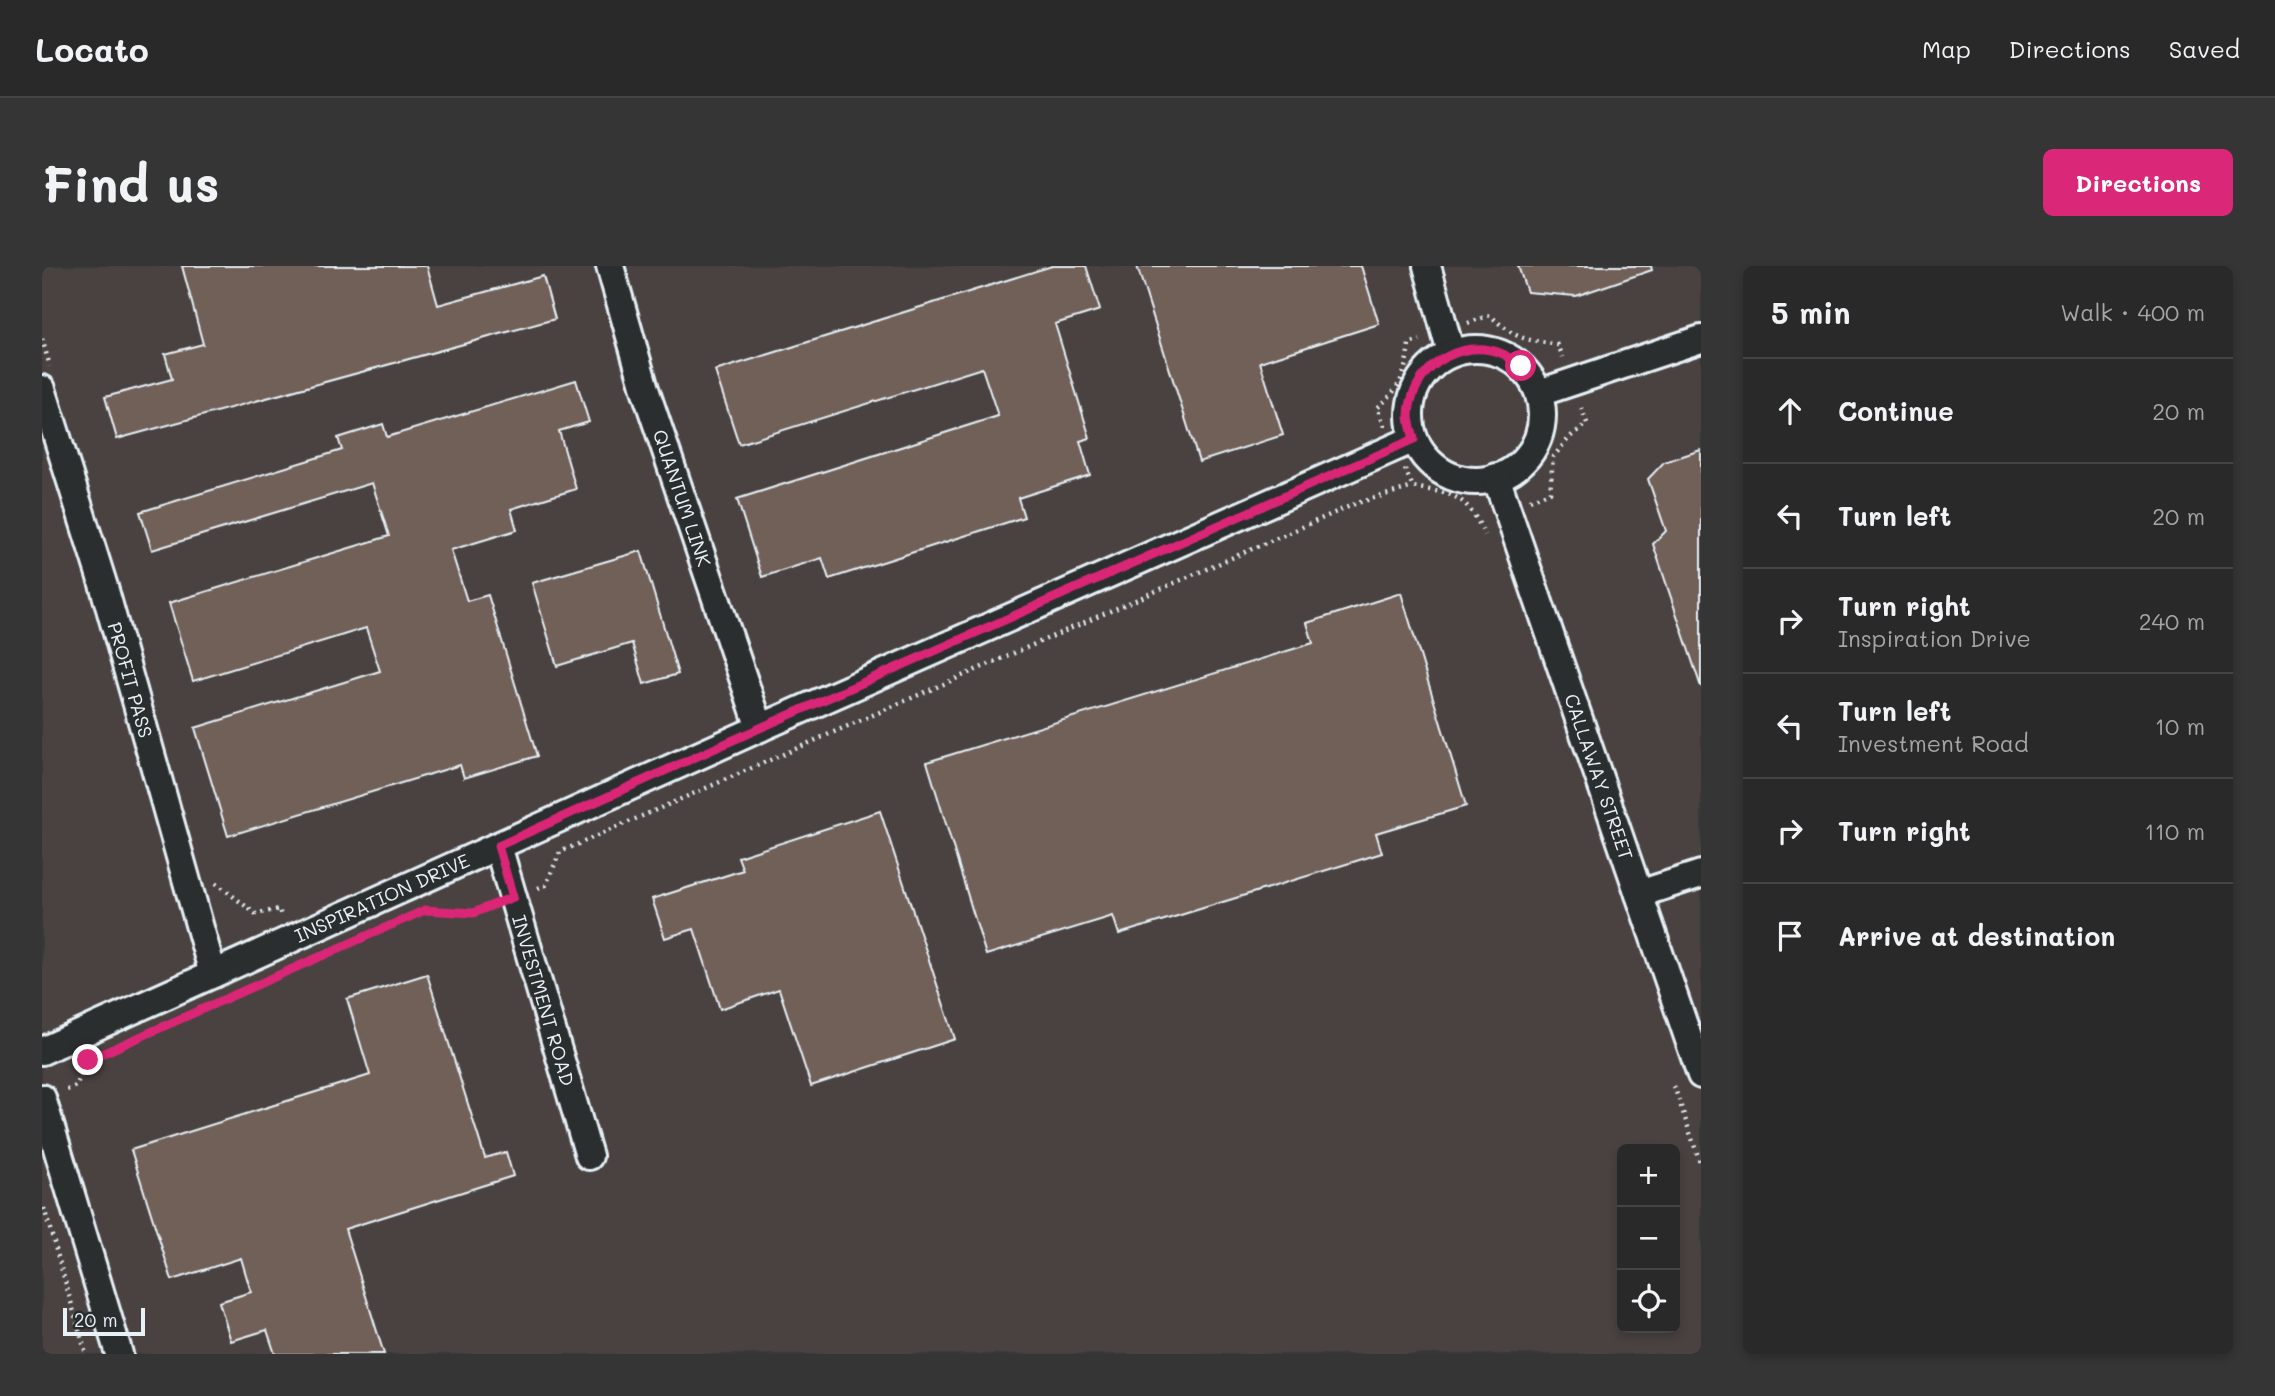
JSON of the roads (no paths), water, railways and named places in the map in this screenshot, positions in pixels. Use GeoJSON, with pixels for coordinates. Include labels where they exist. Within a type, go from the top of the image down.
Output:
{"type":"FeatureCollection","features":[{"type":"Feature","properties":{"kind":"street","name":"QUANTUM LINK"},"geometry":{"type":"LineString","coordinates":[[610,266],[645,389],[760,728]]}},
{"type":"Feature","properties":{"kind":"street"},"geometry":{"type":"LineString","coordinates":[[1427,266],[1448,342]]}},
{"type":"Feature","properties":{"kind":"street"},"geometry":{"type":"LineString","coordinates":[[1539,393],[1701,339]]}},
{"type":"Feature","properties":{"kind":"street"},"geometry":{"type":"LineString","coordinates":[[1448,342],[1502,354],[1521,366],[1539,393],[1542,416],[1535,446],[1521,464],[1496,477],[1474,481],[1448,475],[1404,443],[1416,386],[1448,342]]}},
{"type":"Feature","properties":{"kind":"street","name":"PROFIT PASS"},"geometry":{"type":"LineString","coordinates":[[42,389],[104,587],[213,974]]}},
{"type":"Feature","properties":{"kind":"street","name":"INSPIRATION DRIVE"},"geometry":{"type":"LineString","coordinates":[[42,1051],[760,728],[1404,443]]}},
{"type":"Feature","properties":{"kind":"street","name":"CALLAWAY STREET"},"geometry":{"type":"LineString","coordinates":[[1496,477],[1701,1075]]}},
{"type":"Feature","properties":{"kind":"street","name":"INVESTMENT ROAD"},"geometry":{"type":"LineString","coordinates":[[498,846],[589,1156]]}},
{"type":"Feature","properties":{"kind":"street"},"geometry":{"type":"LineString","coordinates":[[1639,894],[1701,874]]}},
{"type":"Feature","properties":{"kind":"street"},"geometry":{"type":"LineString","coordinates":[[43,1100],[119,1354]]}}]}
